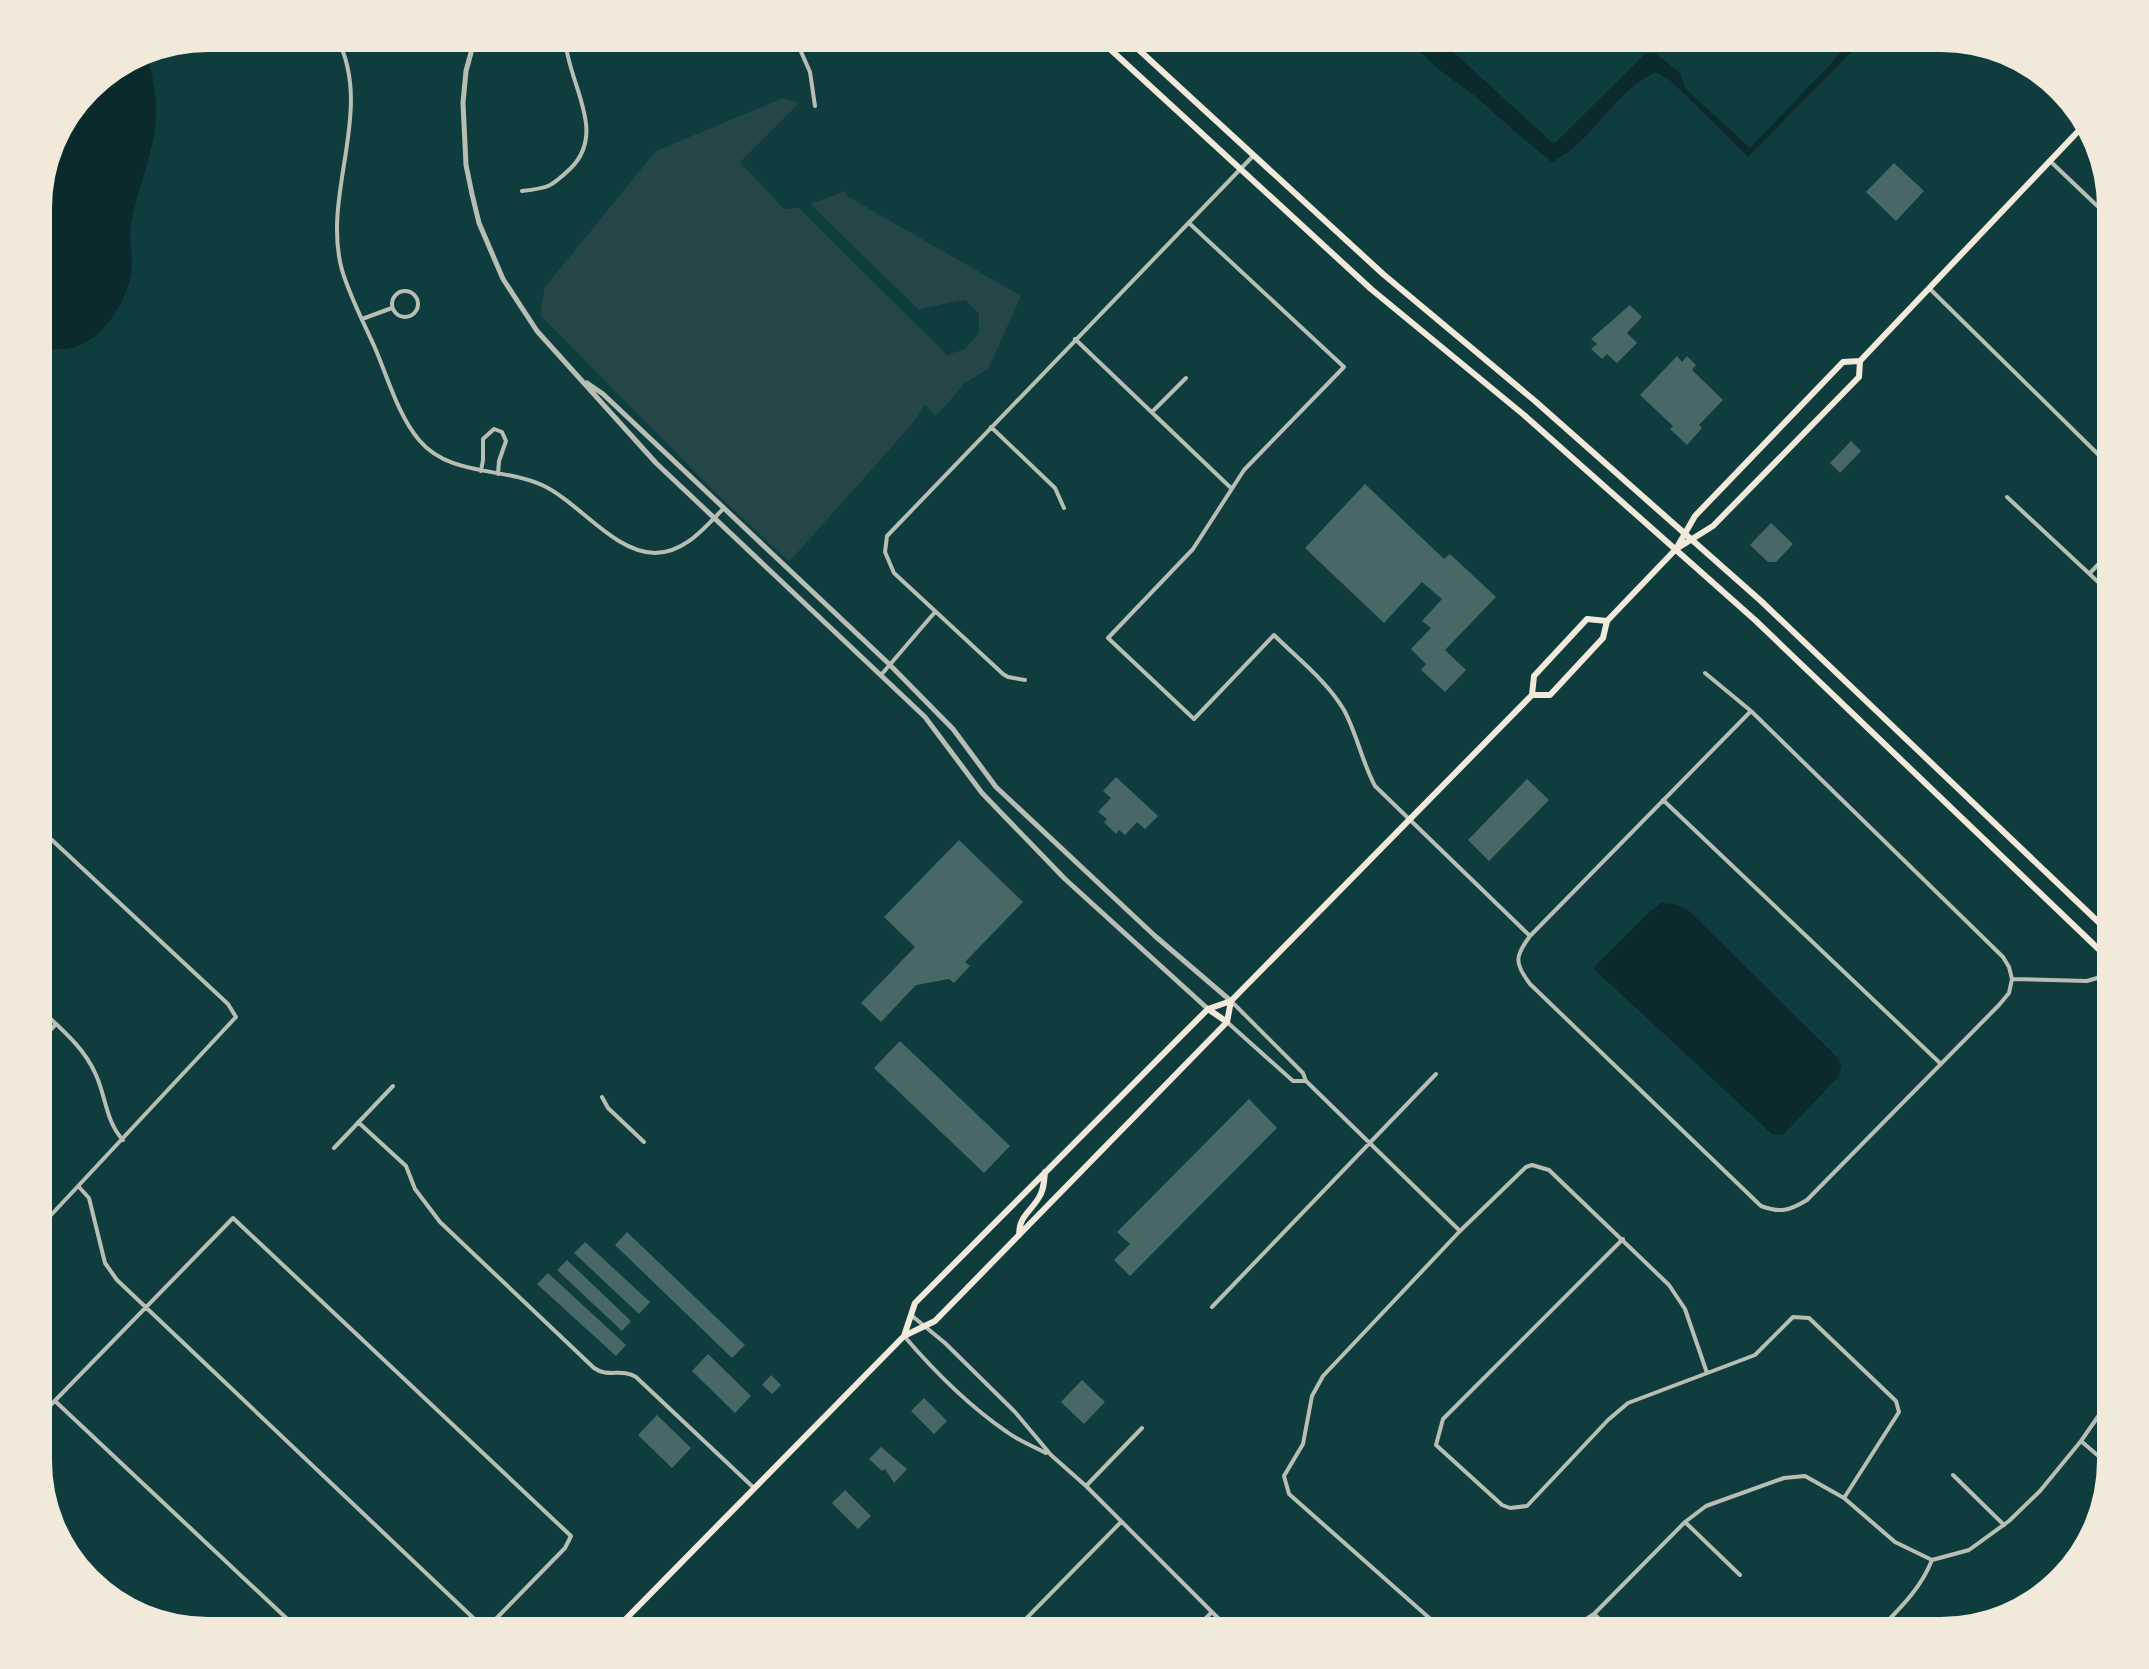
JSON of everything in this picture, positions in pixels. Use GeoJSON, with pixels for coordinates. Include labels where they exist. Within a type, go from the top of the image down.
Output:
{"type":"FeatureCollection","features":[{"type":"Feature","properties":{"kind":"main road"},"geometry":{"type":"LineString","coordinates":[[1113,52],[1371,289],[1464,364],[1676,549],[1886,743],[2097,947]]}},
{"type":"Feature","properties":{"kind":"main road"},"geometry":{"type":"LineString","coordinates":[[1141,52],[1383,274],[1769,608],[2097,921]]}},
{"type":"Feature","properties":{"kind":"main road"},"geometry":{"type":"LineString","coordinates":[[1532,695],[1550,695],[1603,638],[1607,621],[1676,549],[1713,526],[1859,377],[1860,361],[2077,132]]}},
{"type":"Feature","properties":{"kind":"main road"},"geometry":{"type":"LineString","coordinates":[[1676,549],[1695,516],[1843,362],[1860,361]]}},
{"type":"Feature","properties":{"kind":"main road"},"geometry":{"type":"LineString","coordinates":[[904,1336],[915,1303],[1208,1009],[1231,1001],[1532,695],[1534,676],[1587,619],[1607,621]]}},
{"type":"Feature","properties":{"kind":"main road"},"geometry":{"type":"LineString","coordinates":[[628,1617],[904,1336],[935,1321],[1227,1022],[1231,1001]]}},
{"type":"Feature","properties":{"kind":"main road"},"geometry":{"type":"LineString","coordinates":[[1208,1009],[1227,1022]]}},
{"type":"Feature","properties":{"kind":"main road"},"geometry":{"type":"LineString","coordinates":[[1019,1235],[1019,1223],[1043,1189],[1045,1172]]}},
{"type":"Feature","properties":{"kind":"street"},"geometry":{"type":"LineString","coordinates":[[342,52],[351,76],[351,105],[337,246],[343,273],[362,319],[402,411],[421,443],[451,462],[526,479],[552,490],[617,540],[632,548],[653,553],[670,551],[685,544],[724,508]]}},
{"type":"Feature","properties":{"kind":"street"},"geometry":{"type":"LineString","coordinates":[[471,52],[463,103],[466,165],[479,223],[498,269],[537,331],[656,463],[843,639],[879,677],[925,717],[982,793],[1065,879],[1208,1009]]}},
{"type":"Feature","properties":{"kind":"street"},"geometry":{"type":"LineString","coordinates":[[522,191],[547,189],[581,157],[586,145],[585,118],[567,52]]}},
{"type":"Feature","properties":{"kind":"street"},"geometry":{"type":"LineString","coordinates":[[801,52],[810,72],[815,106]]}},
{"type":"Feature","properties":{"kind":"street"},"geometry":{"type":"LineString","coordinates":[[1025,680],[1003,674],[889,566],[885,552],[887,536],[1253,156]]}},
{"type":"Feature","properties":{"kind":"street"},"geometry":{"type":"LineString","coordinates":[[2050,161],[2097,206]]}},
{"type":"Feature","properties":{"kind":"street"},"geometry":{"type":"LineString","coordinates":[[1189,223],[1344,367],[1244,470],[1193,549],[1108,638],[1194,719],[1274,635],[1329,688],[1343,710],[1375,786],[1530,936]]}},
{"type":"Feature","properties":{"kind":"street"},"geometry":{"type":"LineString","coordinates":[[1928,288],[2097,453]]}},
{"type":"Feature","properties":{"kind":"street"},"geometry":{"type":"LineString","coordinates":[[401,291],[411,292],[418,300],[418,310],[410,317],[399,316],[392,308],[393,298],[401,291]]}},
{"type":"Feature","properties":{"kind":"street"},"geometry":{"type":"LineString","coordinates":[[362,319],[392,308]]}},
{"type":"Feature","properties":{"kind":"street"},"geometry":{"type":"LineString","coordinates":[[1075,339],[1231,488]]}},
{"type":"Feature","properties":{"kind":"street"},"geometry":{"type":"LineString","coordinates":[[580,378],[603,394],[888,663],[953,729],[996,787],[1177,956],[1231,1001],[1303,1073],[1306,1081],[1460,1231]]}},
{"type":"Feature","properties":{"kind":"street"},"geometry":{"type":"LineString","coordinates":[[1152,412],[1186,378]]}},
{"type":"Feature","properties":{"kind":"street"},"geometry":{"type":"LineString","coordinates":[[991,427],[1055,488],[1064,508]]}},
{"type":"Feature","properties":{"kind":"street"},"geometry":{"type":"LineString","coordinates":[[480,471],[483,439],[494,429],[502,432],[506,441],[498,474]]}},
{"type":"Feature","properties":{"kind":"street"},"geometry":{"type":"LineString","coordinates":[[2007,497],[2097,580]]}},
{"type":"Feature","properties":{"kind":"street"},"geometry":{"type":"LineString","coordinates":[[2090,573],[2097,566]]}},
{"type":"Feature","properties":{"kind":"street"},"geometry":{"type":"LineString","coordinates":[[879,677],[936,611]]}},
{"type":"Feature","properties":{"kind":"street"},"geometry":{"type":"LineString","coordinates":[[1705,673],[1751,711],[2003,957],[2012,979],[2009,993],[1999,1005],[1807,1200],[1779,1213],[1761,1206],[1530,984],[1521,972],[1518,961],[1519,951],[1530,936],[1751,711]]}},
{"type":"Feature","properties":{"kind":"street"},"geometry":{"type":"LineString","coordinates":[[1663,800],[1941,1064]]}},
{"type":"Feature","properties":{"kind":"street"},"geometry":{"type":"LineString","coordinates":[[52,840],[228,1004],[236,1017],[52,1215]]}},
{"type":"Feature","properties":{"kind":"street"},"geometry":{"type":"LineString","coordinates":[[2012,979],[2087,981],[2097,978]]}},
{"type":"Feature","properties":{"kind":"street"},"geometry":{"type":"LineString","coordinates":[[52,1020],[82,1052],[96,1074],[112,1126],[123,1140]]}},
{"type":"Feature","properties":{"kind":"street"},"geometry":{"type":"LineString","coordinates":[[1227,1022],[1293,1081],[1306,1081]]}},
{"type":"Feature","properties":{"kind":"street"},"geometry":{"type":"LineString","coordinates":[[52,1028],[56,1024]]}},
{"type":"Feature","properties":{"kind":"street"},"geometry":{"type":"LineString","coordinates":[[1212,1307],[1436,1074]]}},
{"type":"Feature","properties":{"kind":"street"},"geometry":{"type":"LineString","coordinates":[[334,1148],[393,1086]]}},
{"type":"Feature","properties":{"kind":"street"},"geometry":{"type":"LineString","coordinates":[[602,1097],[608,1108],[644,1142]]}},
{"type":"Feature","properties":{"kind":"street"},"geometry":{"type":"LineString","coordinates":[[358,1122],[406,1166],[415,1189],[440,1222],[594,1368],[605,1374],[626,1372],[636,1377],[754,1488]]}},
{"type":"Feature","properties":{"kind":"street"},"geometry":{"type":"LineString","coordinates":[[1428,1617],[1289,1494],[1285,1473],[1303,1444],[1312,1396],[1323,1376],[1460,1231],[1526,1167],[1543,1167],[1556,1175],[1669,1285],[1685,1309],[1708,1374]]}},
{"type":"Feature","properties":{"kind":"street"},"geometry":{"type":"LineString","coordinates":[[79,1187],[89,1198],[105,1263],[117,1280],[472,1617]]}},
{"type":"Feature","properties":{"kind":"street"},"geometry":{"type":"LineString","coordinates":[[52,1404],[233,1218],[571,1536],[565,1548],[499,1617]]}},
{"type":"Feature","properties":{"kind":"street"},"geometry":{"type":"LineString","coordinates":[[1623,1239],[1443,1419],[1436,1445],[1502,1505],[1510,1508],[1527,1506],[1628,1403],[1755,1355],[1793,1317],[1809,1318],[1896,1401],[1899,1412],[1844,1498]]}},
{"type":"Feature","properties":{"kind":"street"},"geometry":{"type":"LineString","coordinates":[[911,1315],[1015,1412],[1051,1455],[1086,1486],[1215,1617]]}},
{"type":"Feature","properties":{"kind":"street"},"geometry":{"type":"LineString","coordinates":[[904,1336],[923,1359],[994,1423],[1010,1435],[1051,1455]]}},
{"type":"Feature","properties":{"kind":"street"},"geometry":{"type":"LineString","coordinates":[[55,1401],[285,1617]]}},
{"type":"Feature","properties":{"kind":"street"},"geometry":{"type":"LineString","coordinates":[[1589,1617],[1685,1522],[1706,1506],[1784,1478],[1805,1476],[1844,1498],[1887,1536],[1932,1560],[1969,1550],[2004,1525],[2040,1491],[2097,1418]]}},
{"type":"Feature","properties":{"kind":"street"},"geometry":{"type":"LineString","coordinates":[[1086,1486],[1142,1428]]}},
{"type":"Feature","properties":{"kind":"street"},"geometry":{"type":"LineString","coordinates":[[2081,1441],[2097,1455]]}},
{"type":"Feature","properties":{"kind":"street"},"geometry":{"type":"LineString","coordinates":[[1953,1475],[2004,1525]]}},
{"type":"Feature","properties":{"kind":"street"},"geometry":{"type":"LineString","coordinates":[[1028,1617],[1121,1522]]}},
{"type":"Feature","properties":{"kind":"street"},"geometry":{"type":"LineString","coordinates":[[1685,1522],[1740,1575]]}},
{"type":"Feature","properties":{"kind":"street"},"geometry":{"type":"LineString","coordinates":[[1892,1617],[1924,1580],[1932,1560]]}},
{"type":"Feature","properties":{"kind":"street"},"geometry":{"type":"LineString","coordinates":[[1207,1617],[1211,1613]]}},
{"type":"Feature","properties":{"kind":"street"},"geometry":{"type":"LineString","coordinates":[[1594,1614],[1597,1617]]}},
{"type":"Feature","properties":{"kind":"shaded area"},"geometry":{"type":"Polygon","coordinates":[[[1421,52],[1453,52],[1554,144],[1645,54],[1655,53],[1680,73],[1685,88],[1750,148],[1842,52],[1851,52],[1748,157],[1671,81],[1656,72],[1628,91],[1580,142],[1552,162],[1421,52]]]}},
{"type":"Feature","properties":{"kind":"shaded area"},"geometry":{"type":"Polygon","coordinates":[[[149,64],[155,91],[156,120],[131,225],[132,268],[127,290],[99,333],[71,348],[52,348],[52,198],[57,168],[68,139],[91,105],[122,78],[149,64]]]}},
{"type":"Feature","properties":{"kind":"shaded area"},"geometry":{"type":"Polygon","coordinates":[[[783,98],[799,103],[740,162],[784,209],[799,208],[947,355],[965,349],[979,333],[979,313],[965,300],[918,309],[810,204],[846,191],[847,196],[1021,296],[988,369],[965,383],[936,416],[925,405],[913,423],[789,562],[713,490],[540,315],[545,287],[656,151],[783,98]]]}},
{"type":"Feature","properties":{"kind":"shaded area"},"geometry":{"type":"Polygon","coordinates":[[[1661,903],[1687,909],[1837,1057],[1841,1065],[1839,1076],[1783,1135],[1772,1134],[1595,970],[1596,965],[1661,903]]]}},
{"type":"Feature","properties":{"kind":"building"},"geometry":{"type":"Polygon","coordinates":[[[1894,163],[1924,191],[1896,221],[1866,192],[1894,163]]]}},
{"type":"Feature","properties":{"kind":"building"},"geometry":{"type":"Polygon","coordinates":[[[1630,305],[1642,317],[1627,333],[1637,343],[1617,363],[1607,354],[1602,359],[1591,349],[1597,344],[1591,339],[1630,305]]]}},
{"type":"Feature","properties":{"kind":"building"},"geometry":{"type":"Polygon","coordinates":[[[1677,356],[1682,362],[1687,356],[1696,365],[1692,370],[1723,400],[1699,425],[1702,428],[1687,445],[1670,429],[1673,426],[1640,395],[1677,356]]]}},
{"type":"Feature","properties":{"kind":"building"},"geometry":{"type":"Polygon","coordinates":[[[1851,441],[1861,451],[1840,473],[1830,463],[1851,441]]]}},
{"type":"Feature","properties":{"kind":"building"},"geometry":{"type":"Polygon","coordinates":[[[1365,484],[1444,559],[1450,554],[1496,597],[1445,650],[1466,670],[1445,692],[1421,670],[1426,664],[1411,649],[1431,628],[1422,621],[1442,599],[1422,582],[1384,623],[1305,548],[1365,484]]]}},
{"type":"Feature","properties":{"kind":"building"},"geometry":{"type":"Polygon","coordinates":[[[1771,523],[1793,544],[1776,562],[1768,562],[1750,545],[1771,523]]]}},
{"type":"Feature","properties":{"kind":"building"},"geometry":{"type":"Polygon","coordinates":[[[1116,777],[1158,816],[1145,829],[1137,822],[1125,835],[1119,830],[1116,834],[1104,822],[1107,819],[1098,812],[1111,798],[1103,791],[1116,777]]]}},
{"type":"Feature","properties":{"kind":"building"},"geometry":{"type":"Polygon","coordinates":[[[1527,779],[1549,800],[1489,861],[1468,840],[1527,779]]]}},
{"type":"Feature","properties":{"kind":"building"},"geometry":{"type":"Polygon","coordinates":[[[959,840],[1023,902],[965,962],[970,966],[954,983],[949,979],[916,985],[881,1022],[861,1003],[915,947],[884,917],[959,840]]]}},
{"type":"Feature","properties":{"kind":"building"},"geometry":{"type":"Polygon","coordinates":[[[900,1041],[1010,1146],[984,1173],[874,1068],[900,1041]]]}},
{"type":"Feature","properties":{"kind":"building"},"geometry":{"type":"Polygon","coordinates":[[[1249,1099],[1277,1128],[1130,1276],[1114,1260],[1130,1244],[1117,1232],[1249,1099]]]}},
{"type":"Feature","properties":{"kind":"building"},"geometry":{"type":"Polygon","coordinates":[[[627,1232],[745,1345],[732,1358],[615,1245],[627,1232]]]}},
{"type":"Feature","properties":{"kind":"building"},"geometry":{"type":"Polygon","coordinates":[[[585,1242],[650,1302],[639,1314],[574,1253],[585,1242]]]}},
{"type":"Feature","properties":{"kind":"building"},"geometry":{"type":"Polygon","coordinates":[[[567,1260],[631,1321],[622,1331],[557,1270],[567,1260]]]}},
{"type":"Feature","properties":{"kind":"building"},"geometry":{"type":"Polygon","coordinates":[[[548,1273],[626,1345],[616,1356],[537,1284],[548,1273]]]}},
{"type":"Feature","properties":{"kind":"building"},"geometry":{"type":"Polygon","coordinates":[[[708,1354],[751,1396],[735,1413],[692,1371],[708,1354]]]}},
{"type":"Feature","properties":{"kind":"building"},"geometry":{"type":"Polygon","coordinates":[[[771,1375],[781,1385],[772,1394],[762,1385],[771,1375]]]}},
{"type":"Feature","properties":{"kind":"building"},"geometry":{"type":"Polygon","coordinates":[[[1082,1380],[1105,1402],[1084,1424],[1061,1402],[1082,1380]]]}},
{"type":"Feature","properties":{"kind":"building"},"geometry":{"type":"Polygon","coordinates":[[[924,1398],[947,1421],[934,1434],[911,1411],[924,1398]]]}},
{"type":"Feature","properties":{"kind":"building"},"geometry":{"type":"Polygon","coordinates":[[[657,1415],[691,1448],[672,1468],[638,1435],[657,1415]]]}},
{"type":"Feature","properties":{"kind":"building"},"geometry":{"type":"Polygon","coordinates":[[[881,1447],[907,1469],[894,1483],[885,1469],[882,1471],[869,1459],[881,1447]]]}},
{"type":"Feature","properties":{"kind":"building"},"geometry":{"type":"Polygon","coordinates":[[[845,1490],[871,1516],[858,1529],[832,1503],[845,1490]]]}}]}
